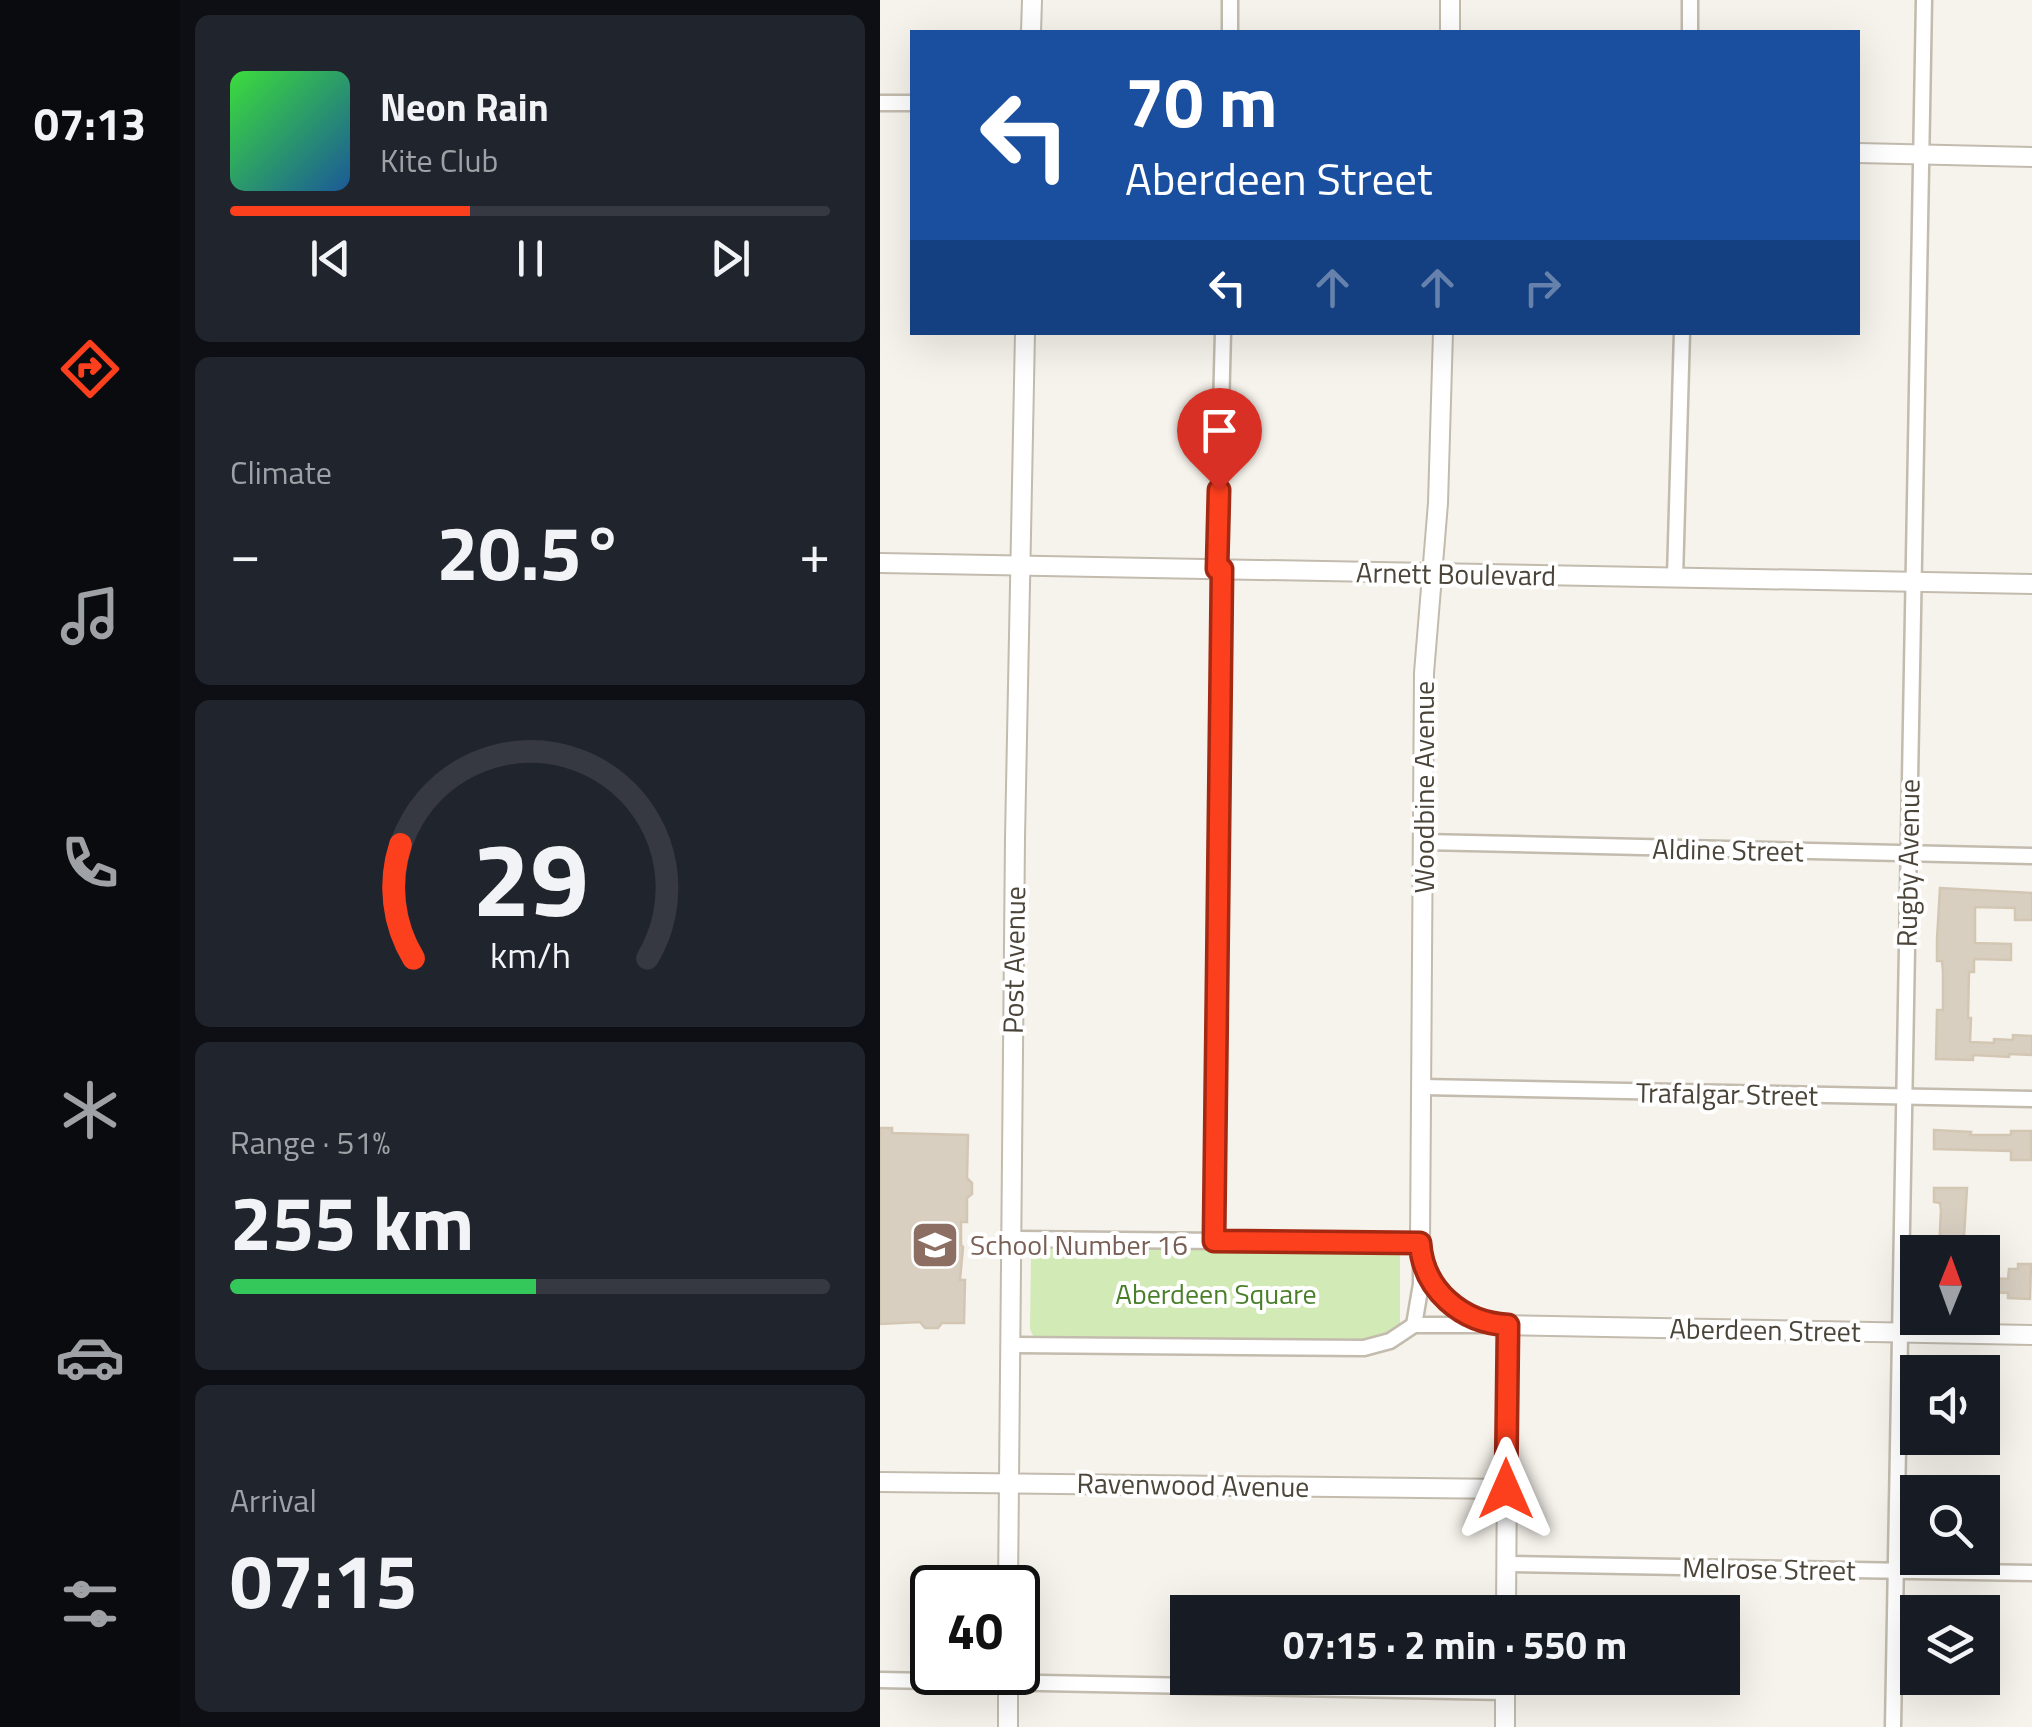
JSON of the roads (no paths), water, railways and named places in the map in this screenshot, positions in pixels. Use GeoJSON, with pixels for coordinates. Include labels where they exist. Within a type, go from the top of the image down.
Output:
{"type":"FeatureCollection","features":[{"type":"Feature","properties":{"kind":"street"},"geometry":{"type":"LineString","coordinates":[[1031,30],[1032,0]]}},
{"type":"Feature","properties":{"kind":"street"},"geometry":{"type":"LineString","coordinates":[[1230,0],[1230,30]]}},
{"type":"Feature","properties":{"kind":"street"},"geometry":{"type":"LineString","coordinates":[[1450,0],[1450,30]]}},
{"type":"Feature","properties":{"kind":"street"},"geometry":{"type":"LineString","coordinates":[[1690,0],[1690,30]]}},
{"type":"Feature","properties":{"kind":"street","name":"Rugby Avenue"},"geometry":{"type":"LineString","coordinates":[[1901,1235],[1924,0]]}},
{"type":"Feature","properties":{"kind":"street"},"geometry":{"type":"LineString","coordinates":[[880,103],[910,103]]}},
{"type":"Feature","properties":{"kind":"street"},"geometry":{"type":"LineString","coordinates":[[1860,153],[2032,156]]}},
{"type":"Feature","properties":{"kind":"street","name":"Post Avenue"},"geometry":{"type":"LineString","coordinates":[[1008,1565],[1025,335]]}},
{"type":"Feature","properties":{"kind":"street"},"geometry":{"type":"LineString","coordinates":[[1214,1241],[1223,335]]}},
{"type":"Feature","properties":{"kind":"street","name":"Woodbine Avenue"},"geometry":{"type":"LineString","coordinates":[[1421,1247],[1424,673],[1438,503],[1442,335]]}},
{"type":"Feature","properties":{"kind":"street"},"geometry":{"type":"LineString","coordinates":[[1675,578],[1682,335]]}},
{"type":"Feature","properties":{"kind":"street","name":"Arnett Boulevard"},"geometry":{"type":"LineString","coordinates":[[880,563],[2032,584]]}},
{"type":"Feature","properties":{"kind":"street","name":"Aldine Street"},"geometry":{"type":"LineString","coordinates":[[1423,842],[2032,856]]}},
{"type":"Feature","properties":{"kind":"street","name":"Trafalgar Street"},"geometry":{"type":"LineString","coordinates":[[1422,1086],[2032,1099]]}},
{"type":"Feature","properties":{"kind":"street"},"geometry":{"type":"LineString","coordinates":[[1011,1239],[1421,1247],[1414,1324]]}},
{"type":"Feature","properties":{"kind":"street","name":"Aberdeen Street"},"geometry":{"type":"LineString","coordinates":[[1421,1247],[1429,1278],[1446,1300],[1470,1316],[1503,1325]]}},
{"type":"Feature","properties":{"kind":"street","name":"Aberdeen Street"},"geometry":{"type":"LineString","coordinates":[[1010,1345],[1364,1348],[1390,1342],[1414,1324],[1900,1333]]}},
{"type":"Feature","properties":{"kind":"street"},"geometry":{"type":"LineString","coordinates":[[1503,1325],[1506,1595]]}},
{"type":"Feature","properties":{"kind":"street","name":"Rugby Avenue"},"geometry":{"type":"LineString","coordinates":[[1892,1727],[1900,1333]]}},
{"type":"Feature","properties":{"kind":"street","name":"Aberdeen Street"},"geometry":{"type":"LineString","coordinates":[[2000,1335],[2032,1335]]}},
{"type":"Feature","properties":{"kind":"street","name":"Ravenwood Avenue"},"geometry":{"type":"LineString","coordinates":[[880,1482],[1506,1489]]}},
{"type":"Feature","properties":{"kind":"street","name":"Melrose Street"},"geometry":{"type":"LineString","coordinates":[[1506,1564],[2032,1573]]}},
{"type":"Feature","properties":{"kind":"street"},"geometry":{"type":"LineString","coordinates":[[1040,1678],[1170,1680]]}},
{"type":"Feature","properties":{"kind":"street"},"geometry":{"type":"LineString","coordinates":[[880,1680],[910,1679]]}},
{"type":"Feature","properties":{"kind":"street"},"geometry":{"type":"LineString","coordinates":[[1008,1695],[1008,1727]]}},
{"type":"Feature","properties":{"kind":"street"},"geometry":{"type":"LineString","coordinates":[[1505,1695],[1505,1727]]}},
{"type":"Feature","properties":{"kind":"place","name":"School Number 16"},"geometry":{"type":"Point","coordinates":[935,1245]}},
{"type":"Feature","properties":{"kind":"park label","name":"Aberdeen Square"},"geometry":{"type":"Point","coordinates":[1216,1294]}}]}
